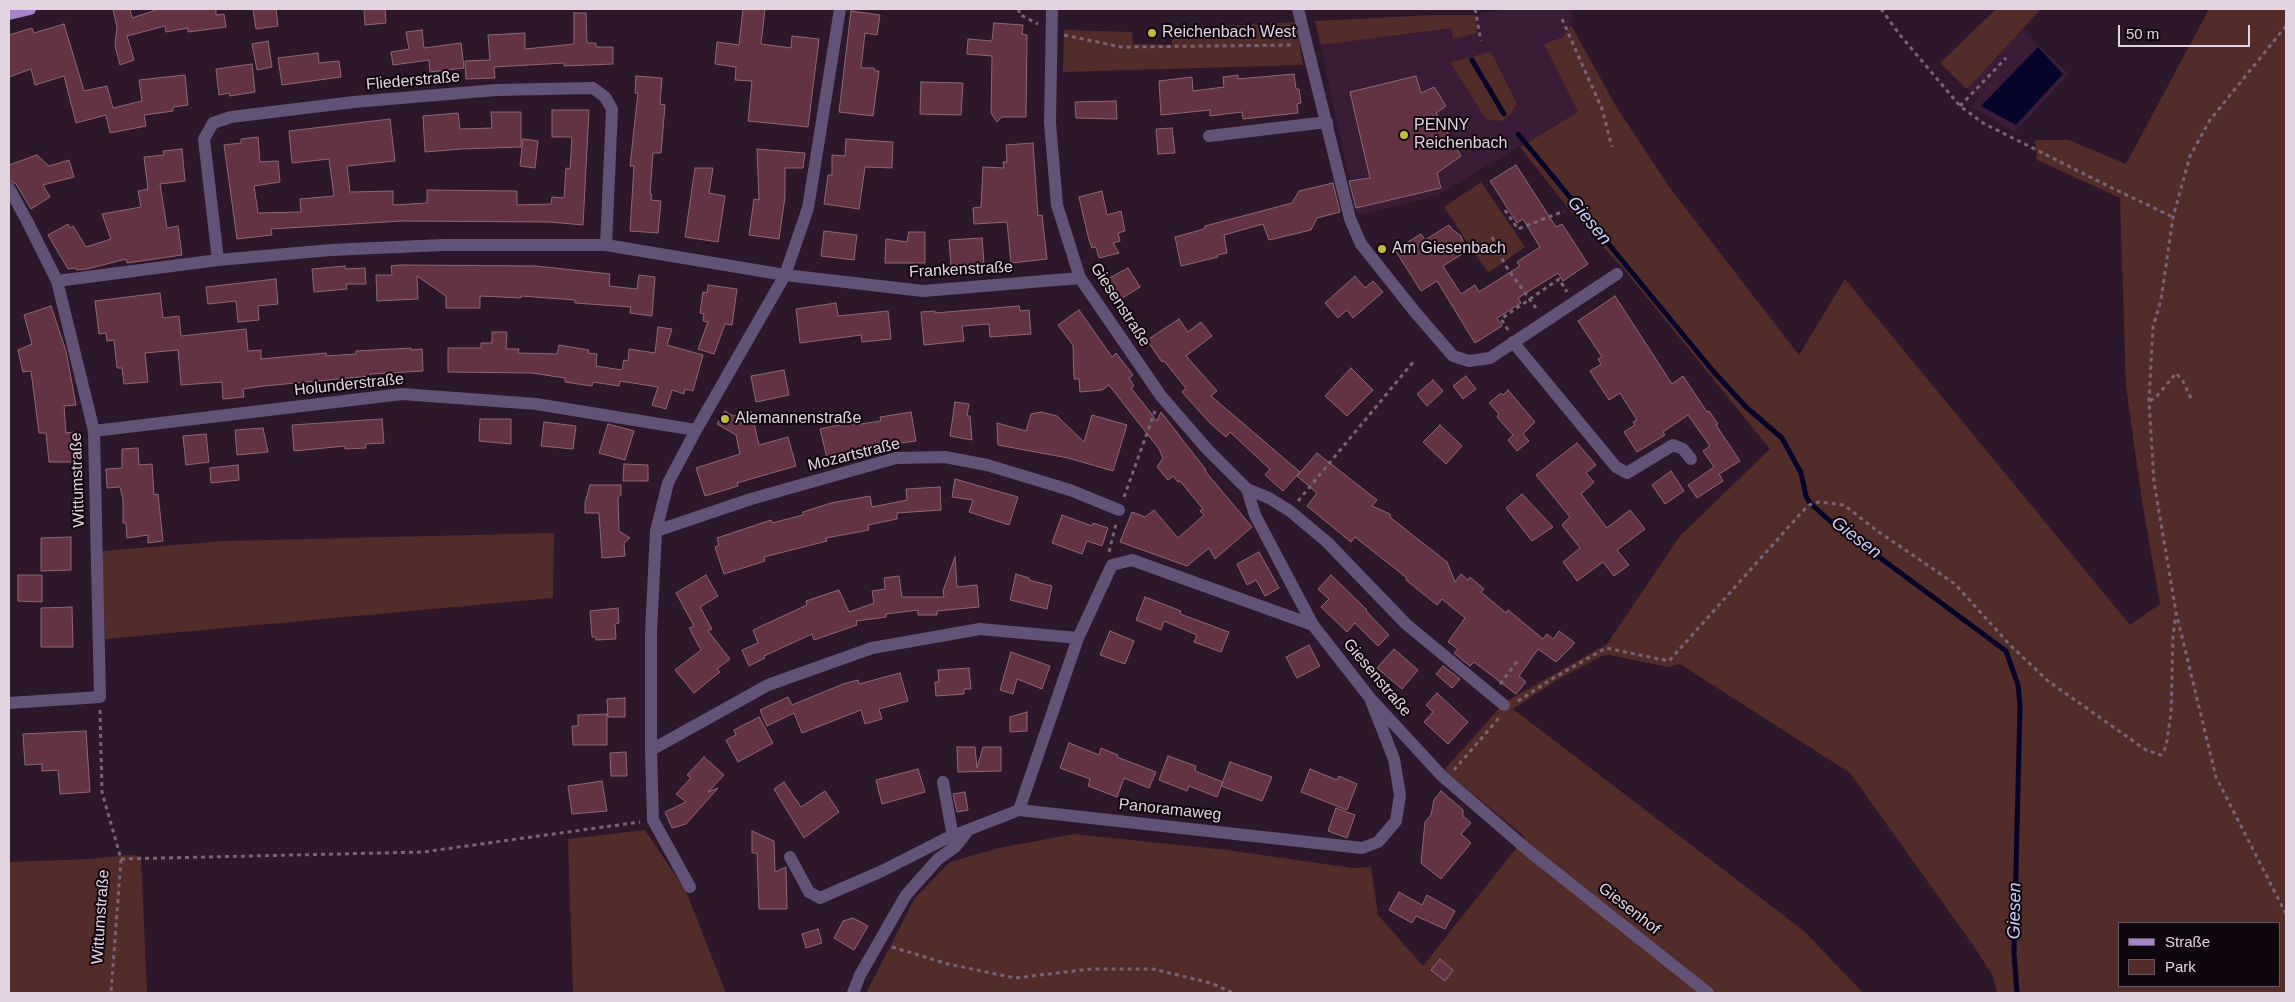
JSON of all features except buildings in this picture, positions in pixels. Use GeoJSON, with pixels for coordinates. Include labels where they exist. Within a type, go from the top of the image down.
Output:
{"type":"FeatureCollection","features":[{"type":"Feature","properties":{"kind":"main road"},"geometry":{"type":"LineString","coordinates":[[9,14],[30,9]]}},
{"type":"Feature","properties":{"kind":"street"},"geometry":{"type":"LineString","coordinates":[[690,887],[653,820],[650,750],[650,633],[656,530],[668,484],[696,430],[785,275],[808,208],[840,9]]}},
{"type":"Feature","properties":{"kind":"street","name":"Giesenstraße"},"geometry":{"type":"LineString","coordinates":[[1052,9],[1050,123],[1057,205],[1080,278],[1161,396],[1207,449],[1247,489],[1269,498],[1290,512],[1326,542],[1406,624],[1506,706]]}},
{"type":"Feature","properties":{"kind":"street"},"geometry":{"type":"LineString","coordinates":[[1298,9],[1350,219],[1361,244],[1420,318],[1454,356],[1469,362],[1490,358],[1617,274]]}},
{"type":"Feature","properties":{"kind":"street","name":"Fliederstraße"},"geometry":{"type":"LineString","coordinates":[[218,260],[204,138],[213,123],[231,117],[354,102],[496,90],[593,88],[605,97],[612,109],[606,245]]}},
{"type":"Feature","properties":{"kind":"street"},"geometry":{"type":"LineString","coordinates":[[1210,136],[1327,122]]}},
{"type":"Feature","properties":{"kind":"street","name":"Wittumstraße"},"geometry":{"type":"LineString","coordinates":[[9,188],[57,281],[94,430],[100,696]]}},
{"type":"Feature","properties":{"kind":"street"},"geometry":{"type":"LineString","coordinates":[[57,281],[218,260],[331,250],[443,245],[606,245],[785,275]]}},
{"type":"Feature","properties":{"kind":"street","name":"Frankenstraße"},"geometry":{"type":"LineString","coordinates":[[785,275],[924,291],[1080,278]]}},
{"type":"Feature","properties":{"kind":"street"},"geometry":{"type":"LineString","coordinates":[[1514,342],[1616,467],[1627,473],[1673,445],[1683,449],[1690,459]]}},
{"type":"Feature","properties":{"kind":"street","name":"Holunderstraße"},"geometry":{"type":"LineString","coordinates":[[94,430],[402,394],[536,404],[696,430]]}},
{"type":"Feature","properties":{"kind":"street","name":"Mozartstraße"},"geometry":{"type":"LineString","coordinates":[[656,530],[751,499],[896,458],[945,457],[987,464],[1070,490],[1119,510]]}},
{"type":"Feature","properties":{"kind":"street","name":"Giesenstraße"},"geometry":{"type":"LineString","coordinates":[[1247,489],[1255,515],[1313,625],[1370,698],[1445,779],[1529,851]]}},
{"type":"Feature","properties":{"kind":"street"},"geometry":{"type":"LineString","coordinates":[[1019,810],[1078,638],[1112,565],[1132,560],[1313,625]]}},
{"type":"Feature","properties":{"kind":"street"},"geometry":{"type":"LineString","coordinates":[[650,750],[768,685],[872,648],[980,628],[1078,638]]}},
{"type":"Feature","properties":{"kind":"street"},"geometry":{"type":"LineString","coordinates":[[9,703],[100,696]]}},
{"type":"Feature","properties":{"kind":"street","name":"Panoramaweg"},"geometry":{"type":"LineString","coordinates":[[790,857],[809,892],[820,898],[953,837],[1019,810],[1362,848],[1378,842],[1396,821],[1400,795],[1394,759],[1370,698]]}},
{"type":"Feature","properties":{"kind":"street"},"geometry":{"type":"LineString","coordinates":[[943,782],[953,837]]}},
{"type":"Feature","properties":{"kind":"street"},"geometry":{"type":"LineString","coordinates":[[853,993],[860,975],[906,895],[938,859],[955,847],[966,832]]}},
{"type":"Feature","properties":{"kind":"street","name":"Giesenhof"},"geometry":{"type":"LineString","coordinates":[[1529,851],[1708,993]]}},
{"type":"Feature","properties":{"kind":"path"},"geometry":{"type":"LineString","coordinates":[[1019,9],[1019,14],[1052,32],[1121,47],[1307,44]]}},
{"type":"Feature","properties":{"kind":"path"},"geometry":{"type":"LineString","coordinates":[[1475,9],[1481,41]]}},
{"type":"Feature","properties":{"kind":"path"},"geometry":{"type":"LineString","coordinates":[[1881,9],[1900,35],[1960,106],[1983,123],[2173,217]]}},
{"type":"Feature","properties":{"kind":"path"},"geometry":{"type":"LineString","coordinates":[[1562,19],[1602,109],[1612,147]]}},
{"type":"Feature","properties":{"kind":"path"},"geometry":{"type":"LineString","coordinates":[[2286,26],[2210,120],[2190,156],[2173,217],[2161,300],[2153,327],[2149,401],[2154,482],[2176,612],[2216,777],[2286,914]]}},
{"type":"Feature","properties":{"kind":"path"},"geometry":{"type":"LineString","coordinates":[[1960,106],[2006,58]]}},
{"type":"Feature","properties":{"kind":"path"},"geometry":{"type":"LineString","coordinates":[[1505,210],[1518,229],[1564,211]]}},
{"type":"Feature","properties":{"kind":"path"},"geometry":{"type":"LineString","coordinates":[[1492,237],[1506,265],[1545,321]]}},
{"type":"Feature","properties":{"kind":"path"},"geometry":{"type":"LineString","coordinates":[[1514,342],[1501,319],[1559,279],[1574,302]]}},
{"type":"Feature","properties":{"kind":"path"},"geometry":{"type":"LineString","coordinates":[[1290,512],[1414,360]]}},
{"type":"Feature","properties":{"kind":"path"},"geometry":{"type":"LineString","coordinates":[[2149,401],[2157,396],[2176,372],[2183,381],[2192,401]]}},
{"type":"Feature","properties":{"kind":"path"},"geometry":{"type":"LineString","coordinates":[[1112,565],[1109,551],[1119,510],[1161,396]]}},
{"type":"Feature","properties":{"kind":"path"},"geometry":{"type":"LineString","coordinates":[[1445,779],[1506,706],[1606,648],[1669,662],[1809,506],[1819,502],[1844,505],[1876,530],[1955,584],[2010,645],[2048,681],[2146,750],[2161,755],[2166,747],[2171,713],[2172,637],[2176,612]]}},
{"type":"Feature","properties":{"kind":"path"},"geometry":{"type":"LineString","coordinates":[[1492,695],[1519,659]]}},
{"type":"Feature","properties":{"kind":"path","name":"Wittumstraße"},"geometry":{"type":"LineString","coordinates":[[100,696],[102,792],[121,859],[111,993]]}},
{"type":"Feature","properties":{"kind":"path"},"geometry":{"type":"LineString","coordinates":[[121,859],[424,852],[653,820]]}},
{"type":"Feature","properties":{"kind":"path"},"geometry":{"type":"LineString","coordinates":[[879,944],[948,964],[1014,978],[1091,969],[1153,969],[1211,983],[1233,993]]}},
{"type":"Feature","properties":{"kind":"shaded area"},"geometry":{"type":"Polygon","coordinates":[[[1508,9],[1573,9],[1571,25],[1563,37],[1544,45],[1578,112],[1438,195],[1357,215],[1315,21],[1474,15],[1508,9]]]}},
{"type":"Feature","properties":{"kind":"shaded area"},"geometry":{"type":"Polygon","coordinates":[[[2022,29],[2069,74],[2015,132],[1971,107],[1978,98],[1967,89],[2022,29]]]}},
{"type":"Feature","properties":{"kind":"shaded area"},"geometry":{"type":"Polygon","coordinates":[[[2038,47],[2063,74],[2016,125],[1981,106],[2038,47]]]}},
{"type":"Feature","properties":{"kind":"green space"},"geometry":{"type":"Polygon","coordinates":[[[1996,9],[2041,9],[1967,89],[1940,63],[1996,9]]]}},
{"type":"Feature","properties":{"kind":"green space"},"geometry":{"type":"Polygon","coordinates":[[[2209,9],[2286,9],[2286,993],[1997,993],[1993,976],[1975,948],[1850,773],[1680,664],[1668,667],[1609,655],[1602,656],[1557,680],[1513,709],[1804,931],[1863,993],[866,993],[915,898],[950,862],[999,848],[1074,834],[1227,850],[1353,868],[1371,867],[1378,915],[1423,966],[1525,837],[1444,770],[1505,702],[1607,644],[1680,536],[1770,449],[1627,273],[1568,208],[1520,147],[1578,112],[1544,44],[1563,37],[1571,25],[1617,108],[1670,188],[1799,355],[1845,279],[2130,625],[2160,604],[2142,501],[2126,386],[2120,198],[2037,160],[2035,140],[2069,140],[2126,164],[2209,9]]]}},
{"type":"Feature","properties":{"kind":"green space"},"geometry":{"type":"Polygon","coordinates":[[[1434,15],[1474,15],[1477,33],[1453,39],[1452,28],[1321,45],[1315,21],[1434,15]]]}},
{"type":"Feature","properties":{"kind":"green space"},"geometry":{"type":"Polygon","coordinates":[[[1296,22],[1303,65],[1063,72],[1064,30],[1132,32],[1133,44],[1172,45],[1171,29],[1296,22]]]}},
{"type":"Feature","properties":{"kind":"green space"},"geometry":{"type":"Polygon","coordinates":[[[1491,52],[1517,104],[1511,114],[1502,121],[1486,119],[1450,62],[1491,52]]]}},
{"type":"Feature","properties":{"kind":"green space"},"geometry":{"type":"Polygon","coordinates":[[[1481,182],[1525,247],[1488,273],[1444,207],[1481,182]]]}},
{"type":"Feature","properties":{"kind":"green space"},"geometry":{"type":"Polygon","coordinates":[[[554,533],[553,598],[105,639],[102,551],[224,541],[554,533]]]}},
{"type":"Feature","properties":{"kind":"green space"},"geometry":{"type":"Polygon","coordinates":[[[645,830],[686,891],[726,993],[573,993],[568,839],[645,830]]]}},
{"type":"Feature","properties":{"kind":"green space"},"geometry":{"type":"Polygon","coordinates":[[[131,855],[141,856],[147,993],[9,993],[9,862],[90,859],[131,855]]]}},
{"type":"Feature","properties":{"kind":"waterway","name":"Giesen"},"geometry":{"type":"LineString","coordinates":[[1472,60],[1504,114]]}},
{"type":"Feature","properties":{"kind":"waterway","name":"Giesen"},"geometry":{"type":"LineString","coordinates":[[1518,134],[1713,371],[1746,407],[1782,438],[1801,473],[1806,496],[1810,503],[1829,520],[2006,651],[2018,685],[2020,705],[2014,953],[2017,993]]}},
{"type":"Feature","properties":{"kind":"place","name":"Reichenbach West"},"geometry":{"type":"Point","coordinates":[1152,33]}},
{"type":"Feature","properties":{"kind":"place","name":"PENNY Reichenbach"},"geometry":{"type":"Point","coordinates":[1404,135]}},
{"type":"Feature","properties":{"kind":"place","name":"Am Giesenbach"},"geometry":{"type":"Point","coordinates":[1382,249]}},
{"type":"Feature","properties":{"kind":"place","name":"Alemannenstraße"},"geometry":{"type":"Point","coordinates":[725,419]}}]}
